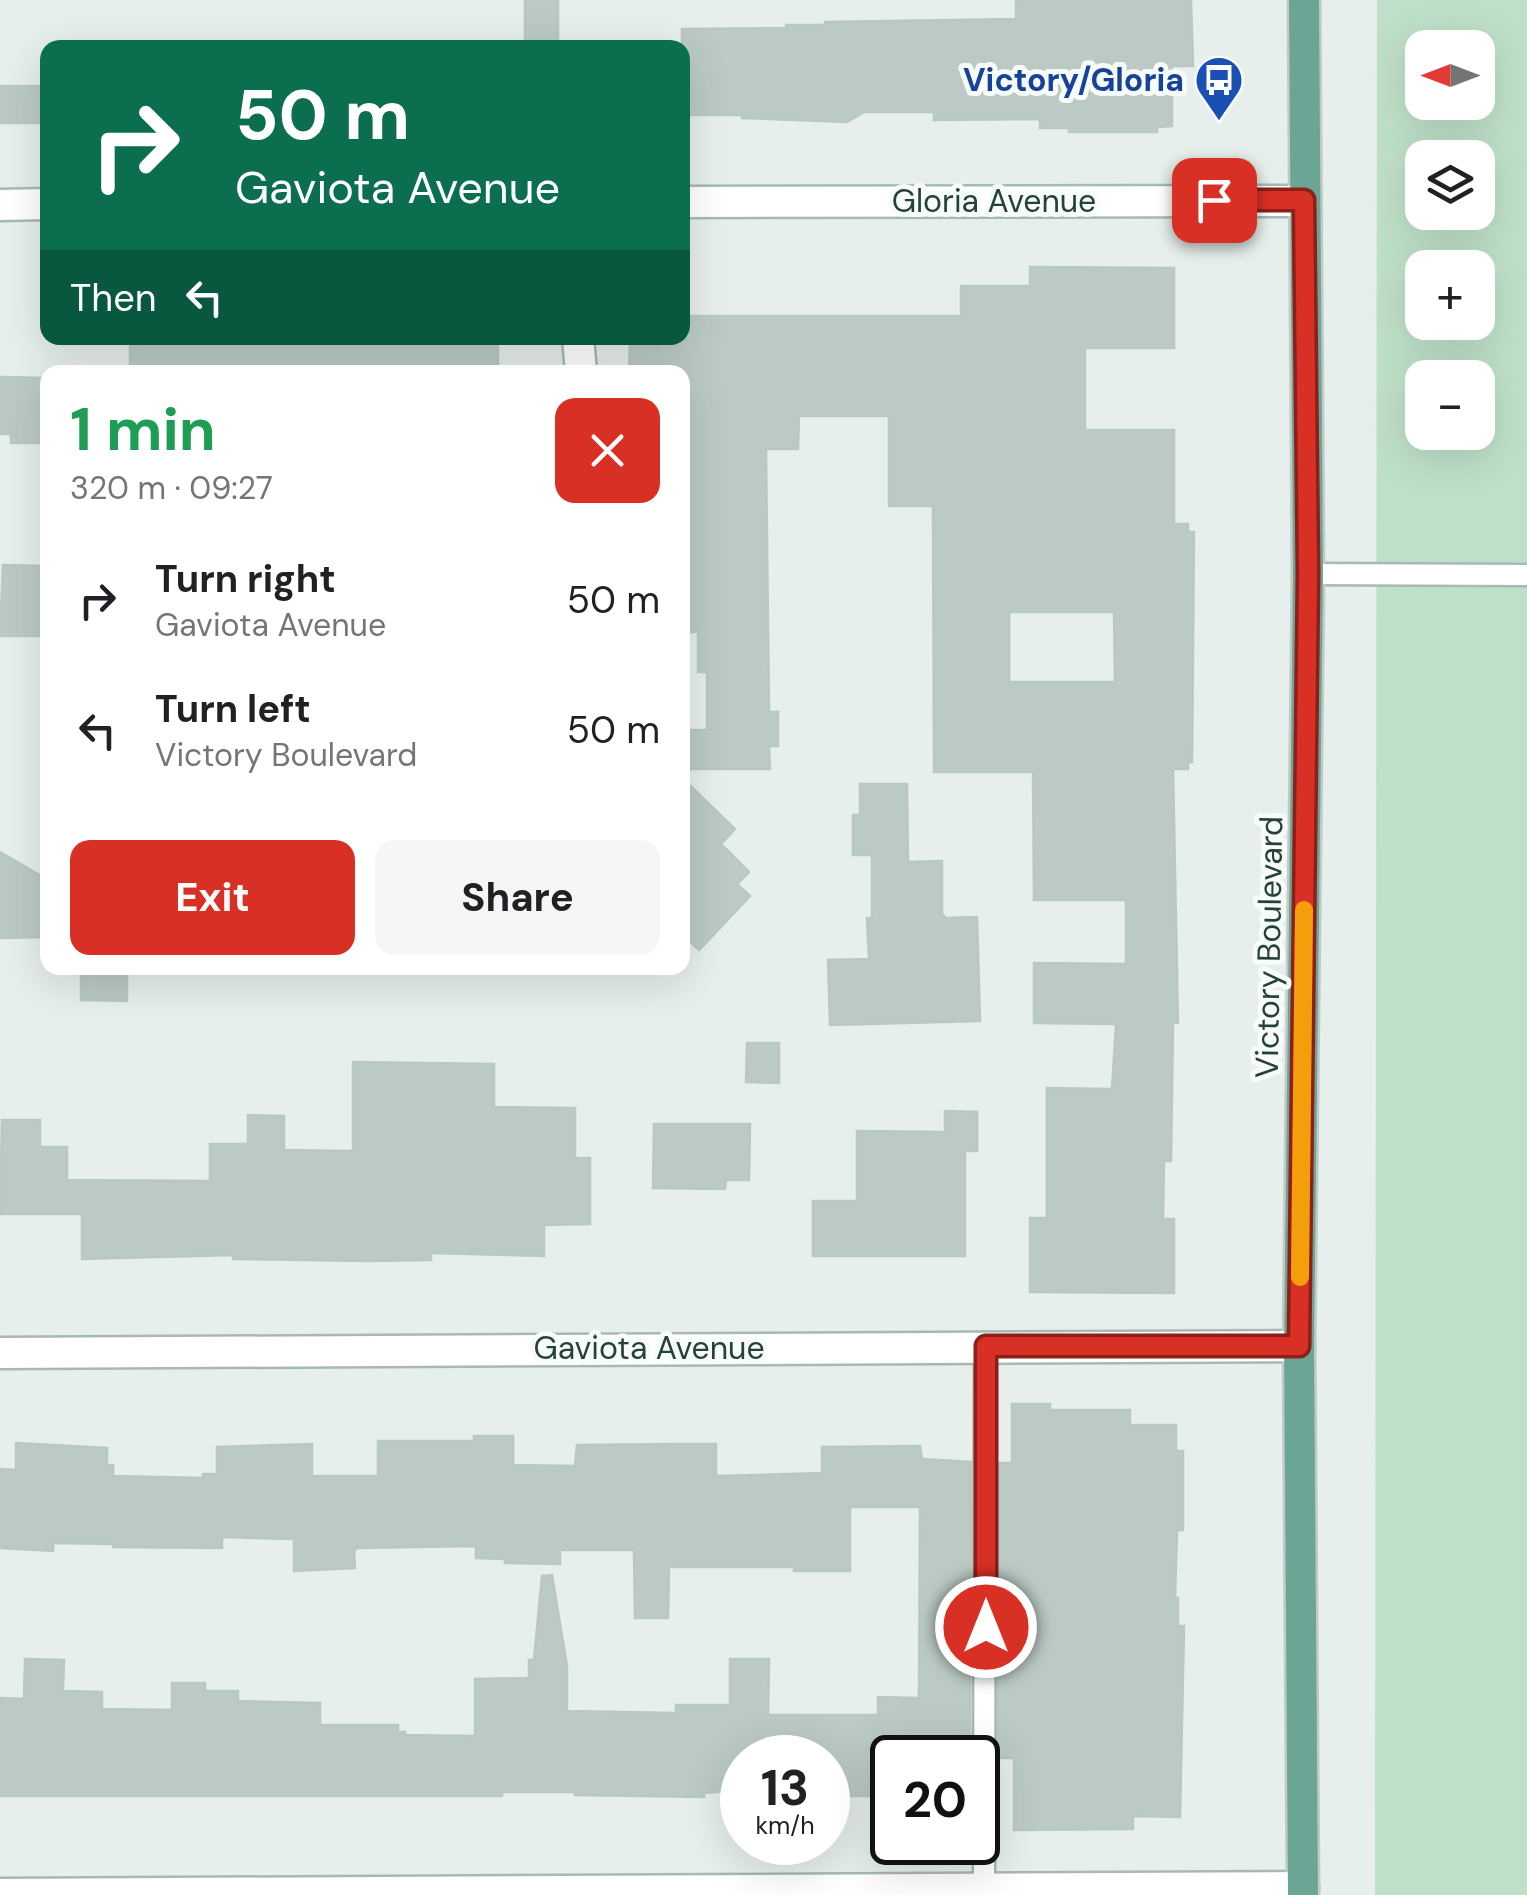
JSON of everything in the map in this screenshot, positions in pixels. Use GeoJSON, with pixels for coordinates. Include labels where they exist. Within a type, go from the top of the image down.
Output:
{"type":"FeatureCollection","features":[{"type":"Feature","properties":{"kind":"main road","name":"Victory Boulevard"},"geometry":{"type":"LineString","coordinates":[[1303,1891],[1299,1346],[1308,574],[1304,0]]}},
{"type":"Feature","properties":{"kind":"street","name":"Gloria Avenue"},"geometry":{"type":"LineString","coordinates":[[690,202],[1304,200]]}},
{"type":"Feature","properties":{"kind":"street"},"geometry":{"type":"LineString","coordinates":[[0,205],[40,204]]}},
{"type":"Feature","properties":{"kind":"street","name":"Gaviota Avenue"},"geometry":{"type":"LineString","coordinates":[[0,1353],[1299,1346]]}},
{"type":"Feature","properties":{"kind":"street"},"geometry":{"type":"LineString","coordinates":[[0,1894],[1303,1891]]}},
{"type":"Feature","properties":{"kind":"lane"},"geometry":{"type":"LineString","coordinates":[[1308,574],[1527,575]]}},
{"type":"Feature","properties":{"kind":"lane"},"geometry":{"type":"LineString","coordinates":[[984,1892],[986,1346]]}},
{"type":"Feature","properties":{"kind":"green space"},"geometry":{"type":"Polygon","coordinates":[[[1377,0],[1527,0],[1527,1895],[1375,1895],[1377,0]]]}},
{"type":"Feature","properties":{"kind":"building"},"geometry":{"type":"Polygon","coordinates":[[[525,0],[558,0],[558,40],[525,40],[525,0]]]}},
{"type":"Feature","properties":{"kind":"building"},"geometry":{"type":"Polygon","coordinates":[[[1016,0],[1191,0],[1193,66],[1172,66],[1172,126],[1157,127],[1157,132],[1069,132],[1069,128],[1040,128],[1040,119],[934,120],[934,112],[864,112],[847,122],[690,115],[690,40],[682,40],[682,29],[1016,19],[1016,0]]]}},
{"type":"Feature","properties":{"kind":"building"},"geometry":{"type":"Polygon","coordinates":[[[0,86],[40,86],[40,123],[0,123],[0,86]]]}},
{"type":"Feature","properties":{"kind":"building"},"geometry":{"type":"Polygon","coordinates":[[[1030,267],[1174,268],[1174,348],[1085,348],[1085,430],[1174,430],[1174,524],[1188,524],[1188,532],[1194,532],[1192,762],[1188,762],[1188,769],[1173,769],[1178,1023],[1173,1023],[1171,1161],[1164,1161],[1163,1219],[1174,1219],[1174,1293],[1030,1292],[1030,1218],[1047,1218],[1047,1088],[1112,1089],[1116,1024],[1034,1023],[1034,963],[1126,964],[1126,900],[1034,900],[1033,772],[934,772],[933,506],[889,506],[889,416],[799,416],[798,449],[766,449],[769,712],[778,712],[778,746],[769,746],[770,769],[690,769],[690,730],[707,730],[707,672],[698,672],[698,632],[690,632],[690,365],[629,365],[630,345],[690,345],[690,316],[961,316],[961,286],[1030,286],[1030,267]],[[1009,612],[1009,682],[1115,682],[1114,612],[1009,612]]]}},
{"type":"Feature","properties":{"kind":"building"},"geometry":{"type":"Polygon","coordinates":[[[130,345],[498,345],[498,365],[130,365],[130,345]]]}},
{"type":"Feature","properties":{"kind":"building"},"geometry":{"type":"Polygon","coordinates":[[[0,377],[40,378],[40,443],[11,443],[11,434],[0,434],[0,377]]]}},
{"type":"Feature","properties":{"kind":"building"},"geometry":{"type":"Polygon","coordinates":[[[3,565],[40,566],[40,636],[0,636],[3,565]]]}},
{"type":"Feature","properties":{"kind":"building"},"geometry":{"type":"Polygon","coordinates":[[[860,784],[907,784],[908,862],[942,861],[942,914],[946,918],[977,917],[980,1021],[830,1025],[828,960],[869,959],[867,918],[872,918],[872,855],[853,855],[853,815],[860,815],[860,784]]]}},
{"type":"Feature","properties":{"kind":"building"},"geometry":{"type":"Polygon","coordinates":[[[690,786],[735,829],[721,844],[749,872],[737,884],[750,896],[699,950],[690,942],[690,786]]]}},
{"type":"Feature","properties":{"kind":"building"},"geometry":{"type":"Polygon","coordinates":[[[0,852],[40,875],[40,937],[0,938],[0,852]]]}},
{"type":"Feature","properties":{"kind":"building"},"geometry":{"type":"Polygon","coordinates":[[[81,975],[127,975],[127,1001],[81,1000],[81,975]]]}},
{"type":"Feature","properties":{"kind":"building"},"geometry":{"type":"Polygon","coordinates":[[[747,1043],[779,1043],[779,1083],[746,1082],[747,1043]]]}},
{"type":"Feature","properties":{"kind":"building"},"geometry":{"type":"Polygon","coordinates":[[[353,1062],[494,1064],[494,1107],[575,1108],[575,1158],[590,1158],[590,1224],[544,1225],[544,1256],[431,1253],[431,1260],[368,1261],[233,1259],[233,1255],[82,1259],[82,1214],[0,1214],[2,1120],[40,1120],[40,1147],[67,1147],[67,1180],[210,1181],[210,1144],[248,1144],[248,1115],[284,1116],[284,1150],[353,1151],[353,1062]]]}},
{"type":"Feature","properties":{"kind":"building"},"geometry":{"type":"Polygon","coordinates":[[[945,1111],[977,1112],[977,1151],[965,1151],[965,1256],[813,1256],[813,1201],[857,1201],[857,1131],[945,1132],[945,1111]]]}},
{"type":"Feature","properties":{"kind":"building"},"geometry":{"type":"Polygon","coordinates":[[[654,1124],[750,1124],[749,1180],[726,1180],[725,1189],[653,1188],[654,1124]]]}},
{"type":"Feature","properties":{"kind":"building"},"geometry":{"type":"Polygon","coordinates":[[[1012,1404],[1050,1404],[1050,1410],[1130,1410],[1130,1425],[1176,1425],[1176,1451],[1183,1451],[1183,1530],[1177,1530],[1175,1598],[1178,1626],[1184,1626],[1180,1817],[1133,1816],[1133,1829],[1014,1830],[1014,1758],[1000,1758],[998,1735],[999,1463],[1012,1463],[1012,1404]]]}},
{"type":"Feature","properties":{"kind":"building"},"geometry":{"type":"Polygon","coordinates":[[[474,1436],[513,1436],[513,1465],[575,1466],[577,1445],[716,1444],[716,1476],[822,1473],[822,1447],[920,1446],[922,1459],[971,1462],[970,1735],[870,1735],[870,1796],[850,1796],[850,1735],[720,1735],[720,1792],[704,1793],[704,1797],[575,1792],[502,1792],[502,1796],[0,1796],[0,1698],[24,1699],[25,1659],[64,1660],[63,1691],[102,1692],[102,1709],[172,1710],[172,1683],[205,1683],[205,1691],[238,1691],[238,1701],[320,1703],[320,1725],[398,1725],[398,1732],[405,1735],[475,1736],[475,1679],[529,1678],[542,1576],[552,1575],[567,1666],[567,1711],[676,1713],[676,1705],[730,1705],[730,1659],[769,1659],[768,1715],[878,1715],[878,1697],[919,1698],[920,1507],[850,1507],[850,1571],[669,1567],[668,1618],[635,1618],[634,1550],[560,1550],[560,1564],[476,1558],[476,1546],[357,1548],[355,1568],[294,1571],[294,1539],[222,1537],[222,1548],[53,1543],[53,1551],[0,1548],[0,1469],[16,1470],[16,1443],[107,1448],[107,1465],[113,1465],[113,1476],[203,1478],[203,1474],[217,1474],[217,1447],[312,1444],[312,1476],[378,1476],[378,1441],[474,1441],[474,1436]]]}},
{"type":"Feature","properties":{"kind":"slow traffic"},"geometry":{"type":"LineString","coordinates":[[1300,1277],[1304,910]]}},
{"type":"Feature","properties":{"kind":"place","name":"Victory/Gloria"},"geometry":{"type":"Point","coordinates":[1219,122]}},
{"type":"Feature","properties":{"kind":"route"},"geometry":{"type":"LineString","coordinates":[[986,1627],[986,1346],[1299,1346],[1308,574],[1304,200],[1214,200]]}}]}
